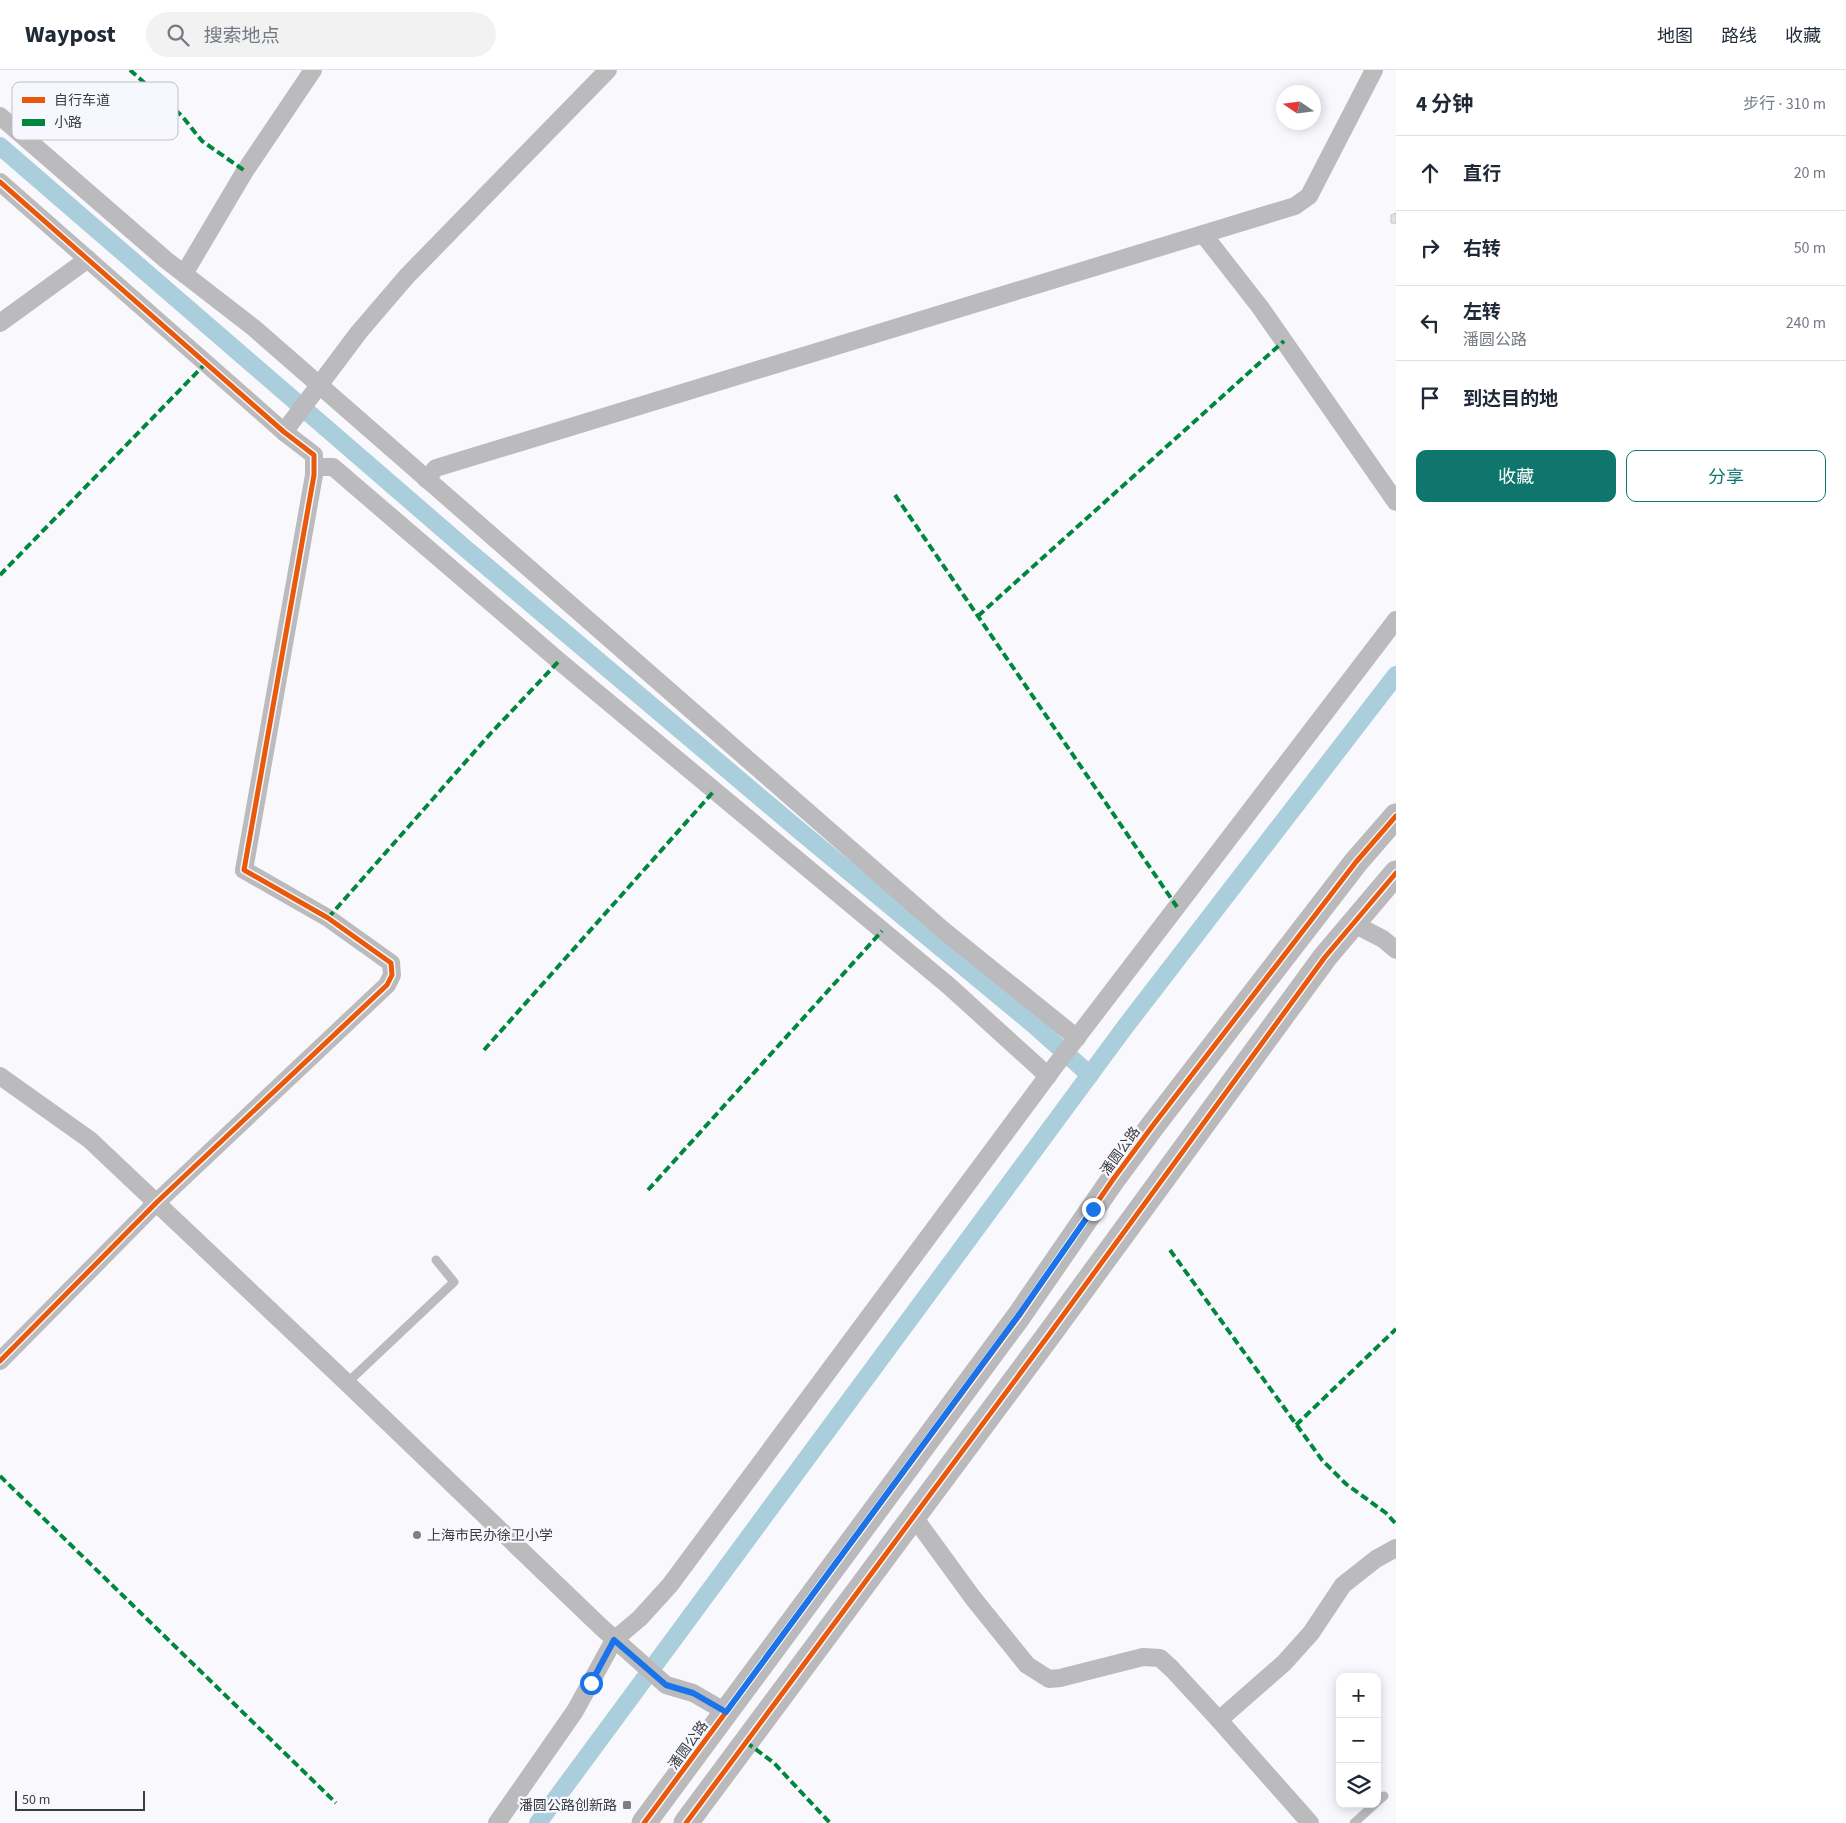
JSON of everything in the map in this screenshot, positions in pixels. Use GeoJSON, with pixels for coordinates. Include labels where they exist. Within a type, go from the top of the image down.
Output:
{"type":"FeatureCollection","features":[{"type":"Feature","properties":{"kind":"main road","name":"潘圆公路"},"geometry":{"type":"LineString","coordinates":[[644,1823],[1018,1316],[1154,1124],[1356,862],[1396,816]]}},
{"type":"Feature","properties":{"kind":"main road"},"geometry":{"type":"LineString","coordinates":[[686,1823],[1042,1344],[1325,957],[1396,873]]}},
{"type":"Feature","properties":{"kind":"street"},"geometry":{"type":"LineString","coordinates":[[184,274],[244,171],[312,70]]}},
{"type":"Feature","properties":{"kind":"street"},"geometry":{"type":"LineString","coordinates":[[288,427],[359,332],[407,276],[608,70]]}},
{"type":"Feature","properties":{"kind":"street"},"geometry":{"type":"LineString","coordinates":[[426,479],[436,468],[1295,206],[1310,196],[1374,70]]}},
{"type":"Feature","properties":{"kind":"street"},"geometry":{"type":"LineString","coordinates":[[0,116],[12,126]]}},
{"type":"Feature","properties":{"kind":"street"},"geometry":{"type":"LineString","coordinates":[[28,140],[166,260],[254,328],[316,388],[426,479],[943,930],[1075,1041]]}},
{"type":"Feature","properties":{"kind":"street"},"geometry":{"type":"LineString","coordinates":[[0,182],[88,259],[288,427],[314,456],[314,475],[244,870],[344,929],[391,963],[392,974],[387,985],[157,1202],[0,1360]]}},
{"type":"Feature","properties":{"kind":"street"},"geometry":{"type":"LineString","coordinates":[[1204,234],[1260,307],[1396,502]]}},
{"type":"Feature","properties":{"kind":"street"},"geometry":{"type":"LineString","coordinates":[[0,322],[88,259]]}},
{"type":"Feature","properties":{"kind":"street"},"geometry":{"type":"LineString","coordinates":[[314,467],[332,467],[566,667],[1051,1071]]}},
{"type":"Feature","properties":{"kind":"street"},"geometry":{"type":"LineString","coordinates":[[497,1823],[620,1644],[640,1618],[670,1585],[1051,1071],[1396,620]]}},
{"type":"Feature","properties":{"kind":"street"},"geometry":{"type":"LineString","coordinates":[[1354,924],[1383,939],[1396,950]]}},
{"type":"Feature","properties":{"kind":"street"},"geometry":{"type":"LineString","coordinates":[[0,1076],[90,1140],[620,1644],[666,1685],[693,1693],[726,1712]]}},
{"type":"Feature","properties":{"kind":"street"},"geometry":{"type":"LineString","coordinates":[[914,1517],[972,1598],[1027,1665],[1049,1679],[1060,1678],[1143,1657],[1160,1658],[1219,1720],[1310,1823]]}},
{"type":"Feature","properties":{"kind":"street"},"geometry":{"type":"LineString","coordinates":[[1219,1720],[1284,1663],[1311,1634],[1342,1585],[1376,1559],[1396,1548]]}},
{"type":"Feature","properties":{"kind":"lane"},"geometry":{"type":"LineString","coordinates":[[347,1383],[454,1282],[436,1260]]}},
{"type":"Feature","properties":{"kind":"lane"},"geometry":{"type":"LineString","coordinates":[[1354,1823],[1371,1808]]}},
{"type":"Feature","properties":{"kind":"building"},"geometry":{"type":"Polygon","coordinates":[[[1396,213],[1396,223],[1391,223],[1391,215],[1396,213]]]}},
{"type":"Feature","properties":{"kind":"waterway"},"geometry":{"type":"LineString","coordinates":[[0,146],[466,549],[800,831],[1034,1025],[1090,1075]]}},
{"type":"Feature","properties":{"kind":"waterway"},"geometry":{"type":"LineString","coordinates":[[538,1823],[1125,1027],[1396,675]]}},
{"type":"Feature","properties":{"kind":"marked path"},"geometry":{"type":"LineString","coordinates":[[130,70],[144,82]]}},
{"type":"Feature","properties":{"kind":"marked path"},"geometry":{"type":"LineString","coordinates":[[178,112],[202,141],[245,171]]}},
{"type":"Feature","properties":{"kind":"marked path"},"geometry":{"type":"LineString","coordinates":[[978,616],[1284,341]]}},
{"type":"Feature","properties":{"kind":"marked path"},"geometry":{"type":"LineString","coordinates":[[0,575],[206,363]]}},
{"type":"Feature","properties":{"kind":"marked path"},"geometry":{"type":"LineString","coordinates":[[895,495],[1177,907]]}},
{"type":"Feature","properties":{"kind":"marked path"},"geometry":{"type":"LineString","coordinates":[[328,918],[491,733],[559,661]]}},
{"type":"Feature","properties":{"kind":"marked path"},"geometry":{"type":"LineString","coordinates":[[484,1050],[714,791]]}},
{"type":"Feature","properties":{"kind":"marked path"},"geometry":{"type":"LineString","coordinates":[[648,1190],[882,931]]}},
{"type":"Feature","properties":{"kind":"marked path"},"geometry":{"type":"LineString","coordinates":[[1170,1250],[1322,1460],[1346,1484],[1386,1513],[1396,1524]]}},
{"type":"Feature","properties":{"kind":"marked path"},"geometry":{"type":"LineString","coordinates":[[1296,1425],[1396,1329]]}},
{"type":"Feature","properties":{"kind":"marked path"},"geometry":{"type":"LineString","coordinates":[[0,1476],[336,1803]]}},
{"type":"Feature","properties":{"kind":"marked path"},"geometry":{"type":"LineString","coordinates":[[746,1742],[774,1763],[830,1823]]}},
{"type":"Feature","properties":{"kind":"cycle path"},"geometry":{"type":"LineString","coordinates":[[0,182],[284,432],[314,455],[314,475],[244,870],[328,918],[391,963],[392,975],[387,985],[157,1202],[0,1361]]}},
{"type":"Feature","properties":{"kind":"cycle path"},"geometry":{"type":"LineString","coordinates":[[644,1823],[1019,1316],[1114,1178],[1154,1124],[1356,862],[1396,816]]}},
{"type":"Feature","properties":{"kind":"cycle path"},"geometry":{"type":"LineString","coordinates":[[686,1823],[1048,1336],[1325,957],[1396,873]]}},
{"type":"Feature","properties":{"kind":"place","name":"上海市民办徐卫小学"},"geometry":{"type":"Point","coordinates":[417,1535]}},
{"type":"Feature","properties":{"kind":"place","name":"潘圆公路创新路"},"geometry":{"type":"Point","coordinates":[627,1805]}},
{"type":"Feature","properties":{"kind":"route"},"geometry":{"type":"LineString","coordinates":[[591,1683],[614,1640],[666,1685],[693,1693],[726,1712],[1018,1316],[1093,1209]]}}]}
